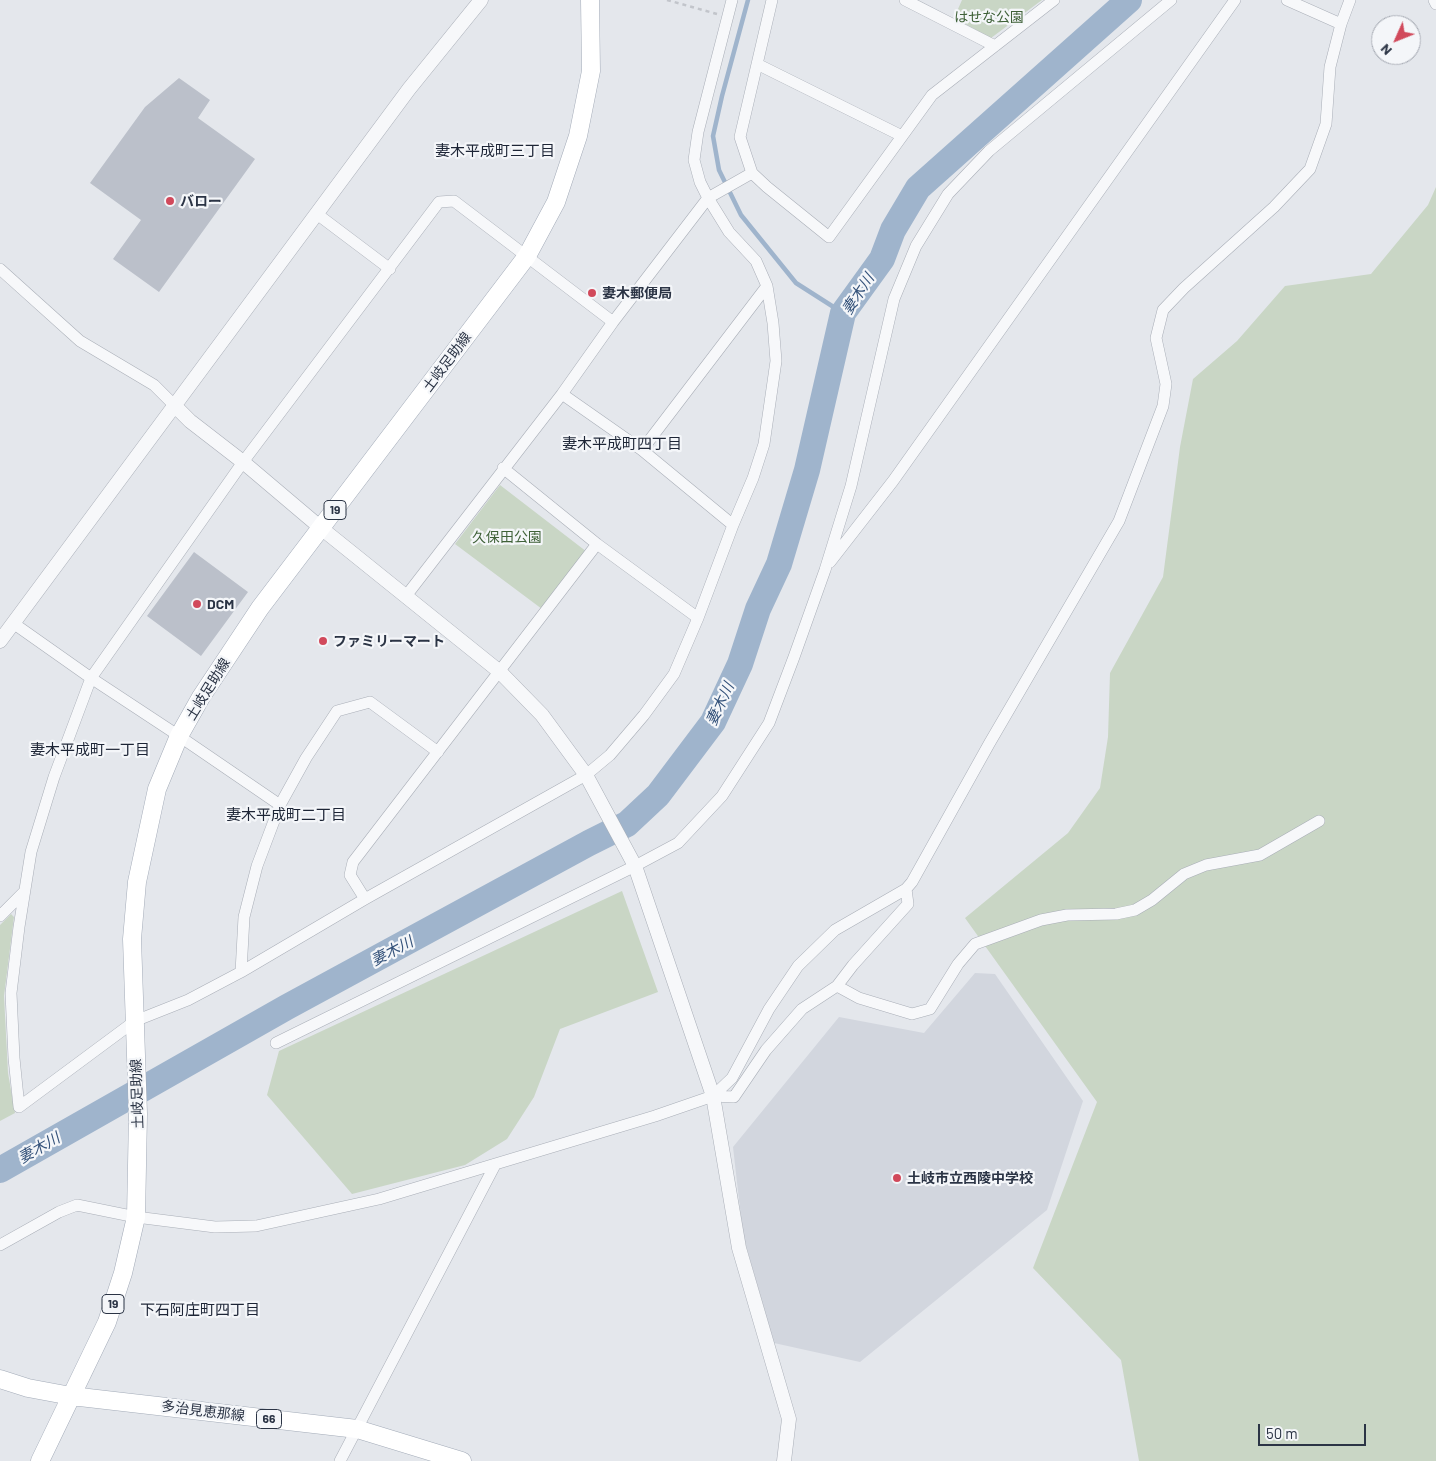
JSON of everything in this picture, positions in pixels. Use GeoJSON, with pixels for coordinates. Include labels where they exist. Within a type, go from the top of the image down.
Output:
{"type":"FeatureCollection","features":[{"type":"Feature","properties":{"kind":"main road","name":"土岐足助線"},"geometry":{"type":"LineString","coordinates":[[40,1461],[107,1322],[123,1274],[135,1211],[138,1114],[132,939],[137,882],[157,789],[180,736],[201,697],[260,608],[527,256],[556,202],[578,136],[591,71],[590,0]]}},
{"type":"Feature","properties":{"kind":"main road","name":"多治見恵那線"},"geometry":{"type":"LineString","coordinates":[[0,1379],[28,1388],[71,1396],[357,1429],[462,1461]]}},
{"type":"Feature","properties":{"kind":"street"},"geometry":{"type":"LineString","coordinates":[[0,641],[409,89],[482,0]]}},
{"type":"Feature","properties":{"kind":"street"},"geometry":{"type":"LineString","coordinates":[[613,322],[454,201],[440,202],[243,462],[91,678],[54,777],[34,843],[24,892],[11,993],[14,1058],[19,1107],[135,1022],[188,1000],[241,972],[364,899],[586,775],[610,755],[644,715],[674,674],[698,618],[733,525],[754,478],[762,452],[776,361],[773,323],[767,286],[756,261],[729,232],[708,198],[700,182],[694,160],[698,132],[732,0]]}},
{"type":"Feature","properties":{"kind":"street"},"geometry":{"type":"LineString","coordinates":[[772,0],[740,137],[752,173],[829,236],[932,95],[1054,0]]}},
{"type":"Feature","properties":{"kind":"street"},"geometry":{"type":"LineString","coordinates":[[905,0],[995,46]]}},
{"type":"Feature","properties":{"kind":"street"},"geometry":{"type":"LineString","coordinates":[[276,1043],[636,866],[678,843],[722,796],[769,723],[825,570],[850,486],[894,298],[920,239],[948,194],[989,151],[1171,0]]}},
{"type":"Feature","properties":{"kind":"street"},"geometry":{"type":"LineString","coordinates":[[825,570],[892,481],[1235,0]]}},
{"type":"Feature","properties":{"kind":"street"},"geometry":{"type":"LineString","coordinates":[[1287,0],[1340,24]]}},
{"type":"Feature","properties":{"kind":"street"},"geometry":{"type":"LineString","coordinates":[[713,1096],[732,1078],[769,1009],[798,966],[835,930],[906,889],[912,882],[988,744],[1119,521],[1163,406],[1166,384],[1156,338],[1163,310],[1184,288],[1274,207],[1310,169],[1326,124],[1330,67],[1340,24],[1350,0]]}},
{"type":"Feature","properties":{"kind":"street"},"geometry":{"type":"LineString","coordinates":[[1434,0],[1436,4]]}},
{"type":"Feature","properties":{"kind":"street"},"geometry":{"type":"LineString","coordinates":[[757,64],[902,136]]}},
{"type":"Feature","properties":{"kind":"street"},"geometry":{"type":"LineString","coordinates":[[406,596],[562,394],[613,322],[708,198],[752,173]]}},
{"type":"Feature","properties":{"kind":"street"},"geometry":{"type":"LineString","coordinates":[[317,214],[390,268]]}},
{"type":"Feature","properties":{"kind":"street"},"geometry":{"type":"LineString","coordinates":[[0,269],[80,341],[154,385],[190,421],[500,672],[542,715],[586,775],[636,866],[713,1096],[739,1248],[789,1419],[784,1461]]}},
{"type":"Feature","properties":{"kind":"street"},"geometry":{"type":"LineString","coordinates":[[642,450],[767,286]]}},
{"type":"Feature","properties":{"kind":"street"},"geometry":{"type":"LineString","coordinates":[[562,394],[642,450],[733,525]]}},
{"type":"Feature","properties":{"kind":"street"},"geometry":{"type":"LineString","coordinates":[[503,468],[597,544],[698,618]]}},
{"type":"Feature","properties":{"kind":"street"},"geometry":{"type":"LineString","coordinates":[[364,899],[350,875],[353,862],[597,544]]}},
{"type":"Feature","properties":{"kind":"street"},"geometry":{"type":"LineString","coordinates":[[13,623],[91,678],[280,805]]}},
{"type":"Feature","properties":{"kind":"street"},"geometry":{"type":"LineString","coordinates":[[241,972],[244,917],[257,866],[280,805],[306,758],[337,711],[370,702],[438,752]]}},
{"type":"Feature","properties":{"kind":"street"},"geometry":{"type":"LineString","coordinates":[[837,986],[858,998],[912,1014],[930,1009],[958,964],[975,944],[1041,920],[1067,915],[1116,914],[1135,910],[1152,900],[1184,874],[1206,865],[1260,855],[1319,821]]}},
{"type":"Feature","properties":{"kind":"street"},"geometry":{"type":"LineString","coordinates":[[0,1245],[59,1212],[77,1205],[135,1211],[215,1228],[256,1226],[379,1198],[495,1165],[713,1096],[734,1097],[766,1050],[802,1009],[837,986],[853,965],[908,904],[906,889]]}},
{"type":"Feature","properties":{"kind":"street"},"geometry":{"type":"LineString","coordinates":[[0,916],[24,892]]}},
{"type":"Feature","properties":{"kind":"street"},"geometry":{"type":"LineString","coordinates":[[340,1461],[495,1165]]}},
{"type":"Feature","properties":{"kind":"path"},"geometry":{"type":"LineString","coordinates":[[667,0],[728,17]]}},
{"type":"Feature","properties":{"kind":"shaded area","name":"土岐市立西陵中学校"},"geometry":{"type":"Polygon","coordinates":[[[975,973],[995,974],[1083,1101],[1047,1210],[860,1362],[774,1343],[743,1235],[733,1147],[839,1017],[924,1033],[975,973]]]}},
{"type":"Feature","properties":{"kind":"green space","name":"はせな公園"},"geometry":{"type":"Polygon","coordinates":[[[962,0],[1042,0],[991,38],[954,18],[962,0]]]}},
{"type":"Feature","properties":{"kind":"green space"},"geometry":{"type":"Polygon","coordinates":[[[1436,187],[1436,1461],[1139,1461],[1121,1360],[1033,1268],[1097,1102],[965,918],[1068,833],[1100,788],[1108,737],[1110,673],[1163,577],[1180,447],[1193,379],[1237,341],[1285,286],[1371,274],[1428,205],[1436,187]]]}},
{"type":"Feature","properties":{"kind":"green space","name":"久保田公園"},"geometry":{"type":"Polygon","coordinates":[[[500,485],[587,552],[542,609],[455,544],[500,485]]]}},
{"type":"Feature","properties":{"kind":"green space"},"geometry":{"type":"Polygon","coordinates":[[[622,891],[658,992],[560,1029],[534,1097],[507,1139],[465,1165],[352,1194],[267,1095],[279,1051],[622,891]]]}},
{"type":"Feature","properties":{"kind":"green space"},"geometry":{"type":"Polygon","coordinates":[[[11,914],[14,917],[4,996],[8,1073],[15,1113],[0,1121],[0,925],[11,914]]]}},
{"type":"Feature","properties":{"kind":"building","name":"バロー"},"geometry":{"type":"Polygon","coordinates":[[[179,78],[210,100],[198,118],[255,159],[159,292],[113,259],[141,220],[90,183],[145,107],[179,78]]]}},
{"type":"Feature","properties":{"kind":"building","name":"DCM"},"geometry":{"type":"Polygon","coordinates":[[[194,552],[248,592],[201,656],[147,616],[194,552]]]}},
{"type":"Feature","properties":{"kind":"waterway"},"geometry":{"type":"LineString","coordinates":[[748,0],[713,136],[719,170],[741,215],[796,283],[843,313]]}},
{"type":"Feature","properties":{"kind":"waterway","name":"妻木川"},"geometry":{"type":"LineString","coordinates":[[0,1170],[287,1007],[627,824],[658,795],[713,722],[740,664],[758,609],[779,564],[807,470],[843,313],[882,259],[893,230],[918,188],[1129,0]]}},
{"type":"Feature","properties":{"kind":"place","name":"バロー"},"geometry":{"type":"Point","coordinates":[170,201]}},
{"type":"Feature","properties":{"kind":"place","name":"妻木郵便局"},"geometry":{"type":"Point","coordinates":[592,293]}},
{"type":"Feature","properties":{"kind":"place","name":"DCM"},"geometry":{"type":"Point","coordinates":[197,604]}},
{"type":"Feature","properties":{"kind":"place","name":"ファミリーマート"},"geometry":{"type":"Point","coordinates":[323,641]}},
{"type":"Feature","properties":{"kind":"place","name":"土岐市立西陵中学校"},"geometry":{"type":"Point","coordinates":[897,1178]}},
{"type":"Feature","properties":{"kind":"district","name":"妻木平成町三丁目"},"geometry":{"type":"Point","coordinates":[495,151]}},
{"type":"Feature","properties":{"kind":"district","name":"妻木平成町四丁目"},"geometry":{"type":"Point","coordinates":[622,444]}},
{"type":"Feature","properties":{"kind":"district","name":"妻木平成町一丁目"},"geometry":{"type":"Point","coordinates":[90,750]}},
{"type":"Feature","properties":{"kind":"district","name":"妻木平成町二丁目"},"geometry":{"type":"Point","coordinates":[286,815]}},
{"type":"Feature","properties":{"kind":"district","name":"下石阿庄町四丁目"},"geometry":{"type":"Point","coordinates":[200,1310]}}]}
